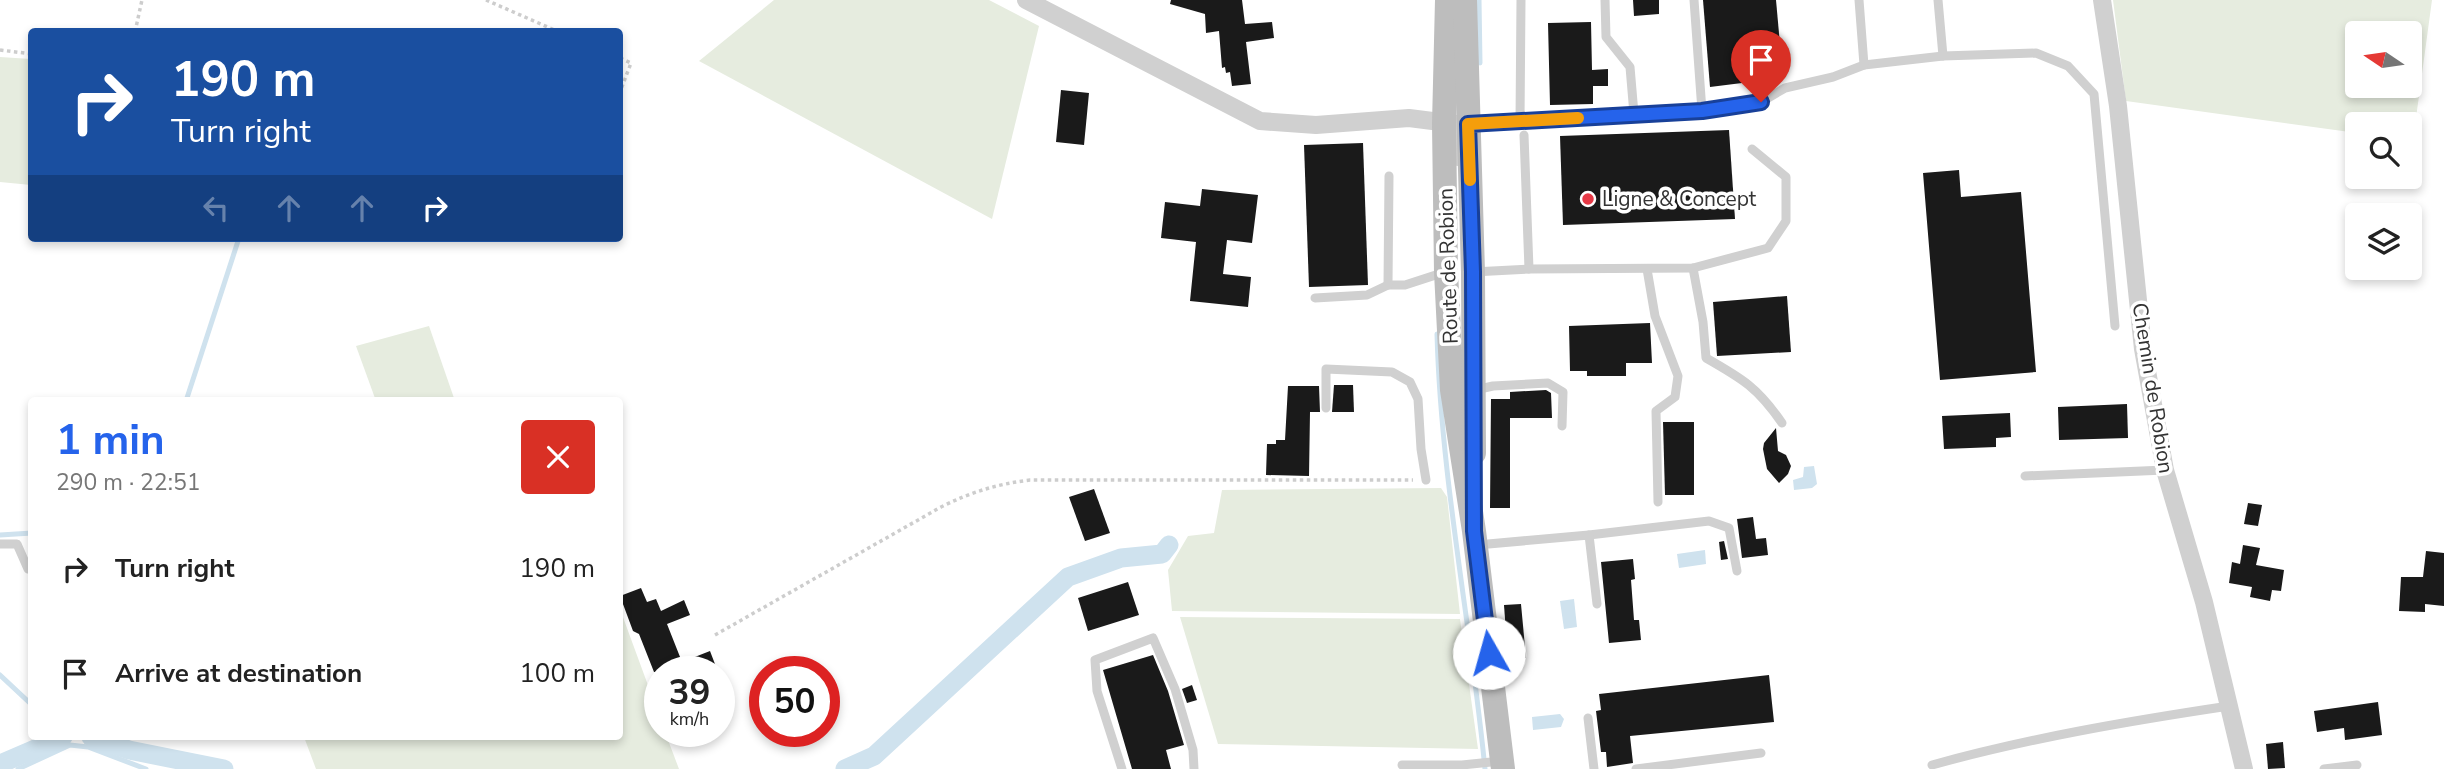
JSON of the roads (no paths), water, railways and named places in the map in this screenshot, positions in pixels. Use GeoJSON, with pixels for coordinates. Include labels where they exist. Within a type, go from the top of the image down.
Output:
{"type":"FeatureCollection","features":[{"type":"Feature","properties":{"kind":"main road","name":"Route de Robion"},"geometry":{"type":"LineString","coordinates":[[1453,4],[1456,121],[1446,272],[1452,390],[1475,538],[1502,765]]}},
{"type":"Feature","properties":{"kind":"main road","name":"Route de Robion"},"geometry":{"type":"LineString","coordinates":[[1456,121],[1471,215],[1475,538]]}},
{"type":"Feature","properties":{"kind":"street"},"geometry":{"type":"LineString","coordinates":[[1026,0],[1260,121],[1316,125],[1409,118],[1456,121]]}},
{"type":"Feature","properties":{"kind":"street","name":"Chemin de Robion"},"geometry":{"type":"LineString","coordinates":[[2102,0],[2118,106],[2143,349],[2165,470],[2204,602],[2244,769]]}},
{"type":"Feature","properties":{"kind":"lane"},"geometry":{"type":"LineString","coordinates":[[1520,121],[1521,0]]}},
{"type":"Feature","properties":{"kind":"lane"},"geometry":{"type":"LineString","coordinates":[[1605,0],[1606,37],[1629,67],[1634,114]]}},
{"type":"Feature","properties":{"kind":"lane"},"geometry":{"type":"LineString","coordinates":[[1693,0],[1702,111]]}},
{"type":"Feature","properties":{"kind":"lane"},"geometry":{"type":"LineString","coordinates":[[1859,0],[1864,65]]}},
{"type":"Feature","properties":{"kind":"lane"},"geometry":{"type":"LineString","coordinates":[[1938,0],[1943,57]]}},
{"type":"Feature","properties":{"kind":"lane"},"geometry":{"type":"LineString","coordinates":[[1453,4],[1455,85]]}},
{"type":"Feature","properties":{"kind":"lane"},"geometry":{"type":"LineString","coordinates":[[1456,121],[1520,121],[1702,111],[1761,102],[1785,88],[1833,77],[1864,65],[1943,57],[2036,53],[2068,66],[2094,93],[2115,326]]}},
{"type":"Feature","properties":{"kind":"lane"},"geometry":{"type":"LineString","coordinates":[[1524,135],[1529,269]]}},
{"type":"Feature","properties":{"kind":"lane"},"geometry":{"type":"LineString","coordinates":[[1315,298],[1367,295],[1388,285],[1405,285],[1446,272],[1693,268],[1769,248],[1786,221],[1786,177],[1752,149]]}},
{"type":"Feature","properties":{"kind":"lane"},"geometry":{"type":"LineString","coordinates":[[1388,285],[1389,176]]}},
{"type":"Feature","properties":{"kind":"lane"},"geometry":{"type":"LineString","coordinates":[[1693,268],[1703,322],[1706,358],[1741,378],[1764,397],[1782,423]]}},
{"type":"Feature","properties":{"kind":"lane"},"geometry":{"type":"LineString","coordinates":[[1647,269],[1655,316],[1678,376],[1675,397],[1656,411],[1658,502]]}},
{"type":"Feature","properties":{"kind":"lane"},"geometry":{"type":"LineString","coordinates":[[1326,408],[1326,369],[1392,372],[1410,382],[1418,399],[1420,449],[1426,481]]}},
{"type":"Feature","properties":{"kind":"lane"},"geometry":{"type":"LineString","coordinates":[[1473,390],[1493,386],[1548,383],[1563,392],[1562,426]]}},
{"type":"Feature","properties":{"kind":"lane"},"geometry":{"type":"LineString","coordinates":[[2025,475],[2165,470]]}},
{"type":"Feature","properties":{"kind":"lane"},"geometry":{"type":"LineString","coordinates":[[1475,538],[1589,535],[1709,521],[1729,528],[1737,571]]}},
{"type":"Feature","properties":{"kind":"lane"},"geometry":{"type":"LineString","coordinates":[[1589,535],[1597,604]]}},
{"type":"Feature","properties":{"kind":"lane"},"geometry":{"type":"LineString","coordinates":[[0,544],[17,544],[28,569]]}},
{"type":"Feature","properties":{"kind":"lane"},"geometry":{"type":"LineString","coordinates":[[1122,769],[1097,691],[1095,660],[1153,638],[1175,689],[1193,750],[1194,769]]}},
{"type":"Feature","properties":{"kind":"lane"},"geometry":{"type":"LineString","coordinates":[[1932,765],[1987,750],[2131,721],[2229,706]]}},
{"type":"Feature","properties":{"kind":"lane"},"geometry":{"type":"LineString","coordinates":[[1588,718],[1594,769]]}},
{"type":"Feature","properties":{"kind":"lane"},"geometry":{"type":"LineString","coordinates":[[1636,769],[1760,753]]}},
{"type":"Feature","properties":{"kind":"lane"},"geometry":{"type":"LineString","coordinates":[[1402,765],[1502,765]]}},
{"type":"Feature","properties":{"kind":"lane"},"geometry":{"type":"LineString","coordinates":[[2324,769],[2357,765]]}},
{"type":"Feature","properties":{"kind":"water"},"geometry":{"type":"Polygon","coordinates":[[[1814,466],[1817,484],[1812,488],[1794,490],[1793,480],[1803,477],[1804,467],[1814,466]]]}},
{"type":"Feature","properties":{"kind":"water"},"geometry":{"type":"Polygon","coordinates":[[[1705,550],[1706,564],[1679,568],[1677,554],[1705,550]]]}},
{"type":"Feature","properties":{"kind":"water"},"geometry":{"type":"Polygon","coordinates":[[[1574,599],[1577,627],[1564,629],[1560,601],[1574,599]]]}},
{"type":"Feature","properties":{"kind":"water"},"geometry":{"type":"Polygon","coordinates":[[[1560,714],[1564,719],[1561,727],[1533,730],[1532,717],[1560,714]]]}},
{"type":"Feature","properties":{"kind":"waterway"},"geometry":{"type":"LineString","coordinates":[[1479,0],[1480,63]]}},
{"type":"Feature","properties":{"kind":"waterway"},"geometry":{"type":"LineString","coordinates":[[187,397],[238,242]]}},
{"type":"Feature","properties":{"kind":"waterway"},"geometry":{"type":"LineString","coordinates":[[1437,334],[1450,498],[1485,769]]}},
{"type":"Feature","properties":{"kind":"waterway"},"geometry":{"type":"LineString","coordinates":[[0,535],[28,533]]}},
{"type":"Feature","properties":{"kind":"waterway"},"geometry":{"type":"LineString","coordinates":[[845,769],[874,756],[1068,577],[1121,558],[1162,554],[1169,545]]}},
{"type":"Feature","properties":{"kind":"waterway"},"geometry":{"type":"LineString","coordinates":[[0,675],[28,701]]}},
{"type":"Feature","properties":{"kind":"waterway"},"geometry":{"type":"LineString","coordinates":[[45,740],[46,744]]}},
{"type":"Feature","properties":{"kind":"waterway"},"geometry":{"type":"LineString","coordinates":[[0,764],[56,740]]}},
{"type":"Feature","properties":{"kind":"waterway"},"geometry":{"type":"LineString","coordinates":[[100,740],[129,750],[224,769]]}},
{"type":"Feature","properties":{"kind":"waterway"},"geometry":{"type":"LineString","coordinates":[[18,769],[70,745],[88,747],[146,769]]}},
{"type":"Feature","properties":{"kind":"place","name":"Ligne & Concept"},"geometry":{"type":"Point","coordinates":[1588,199]}}]}
